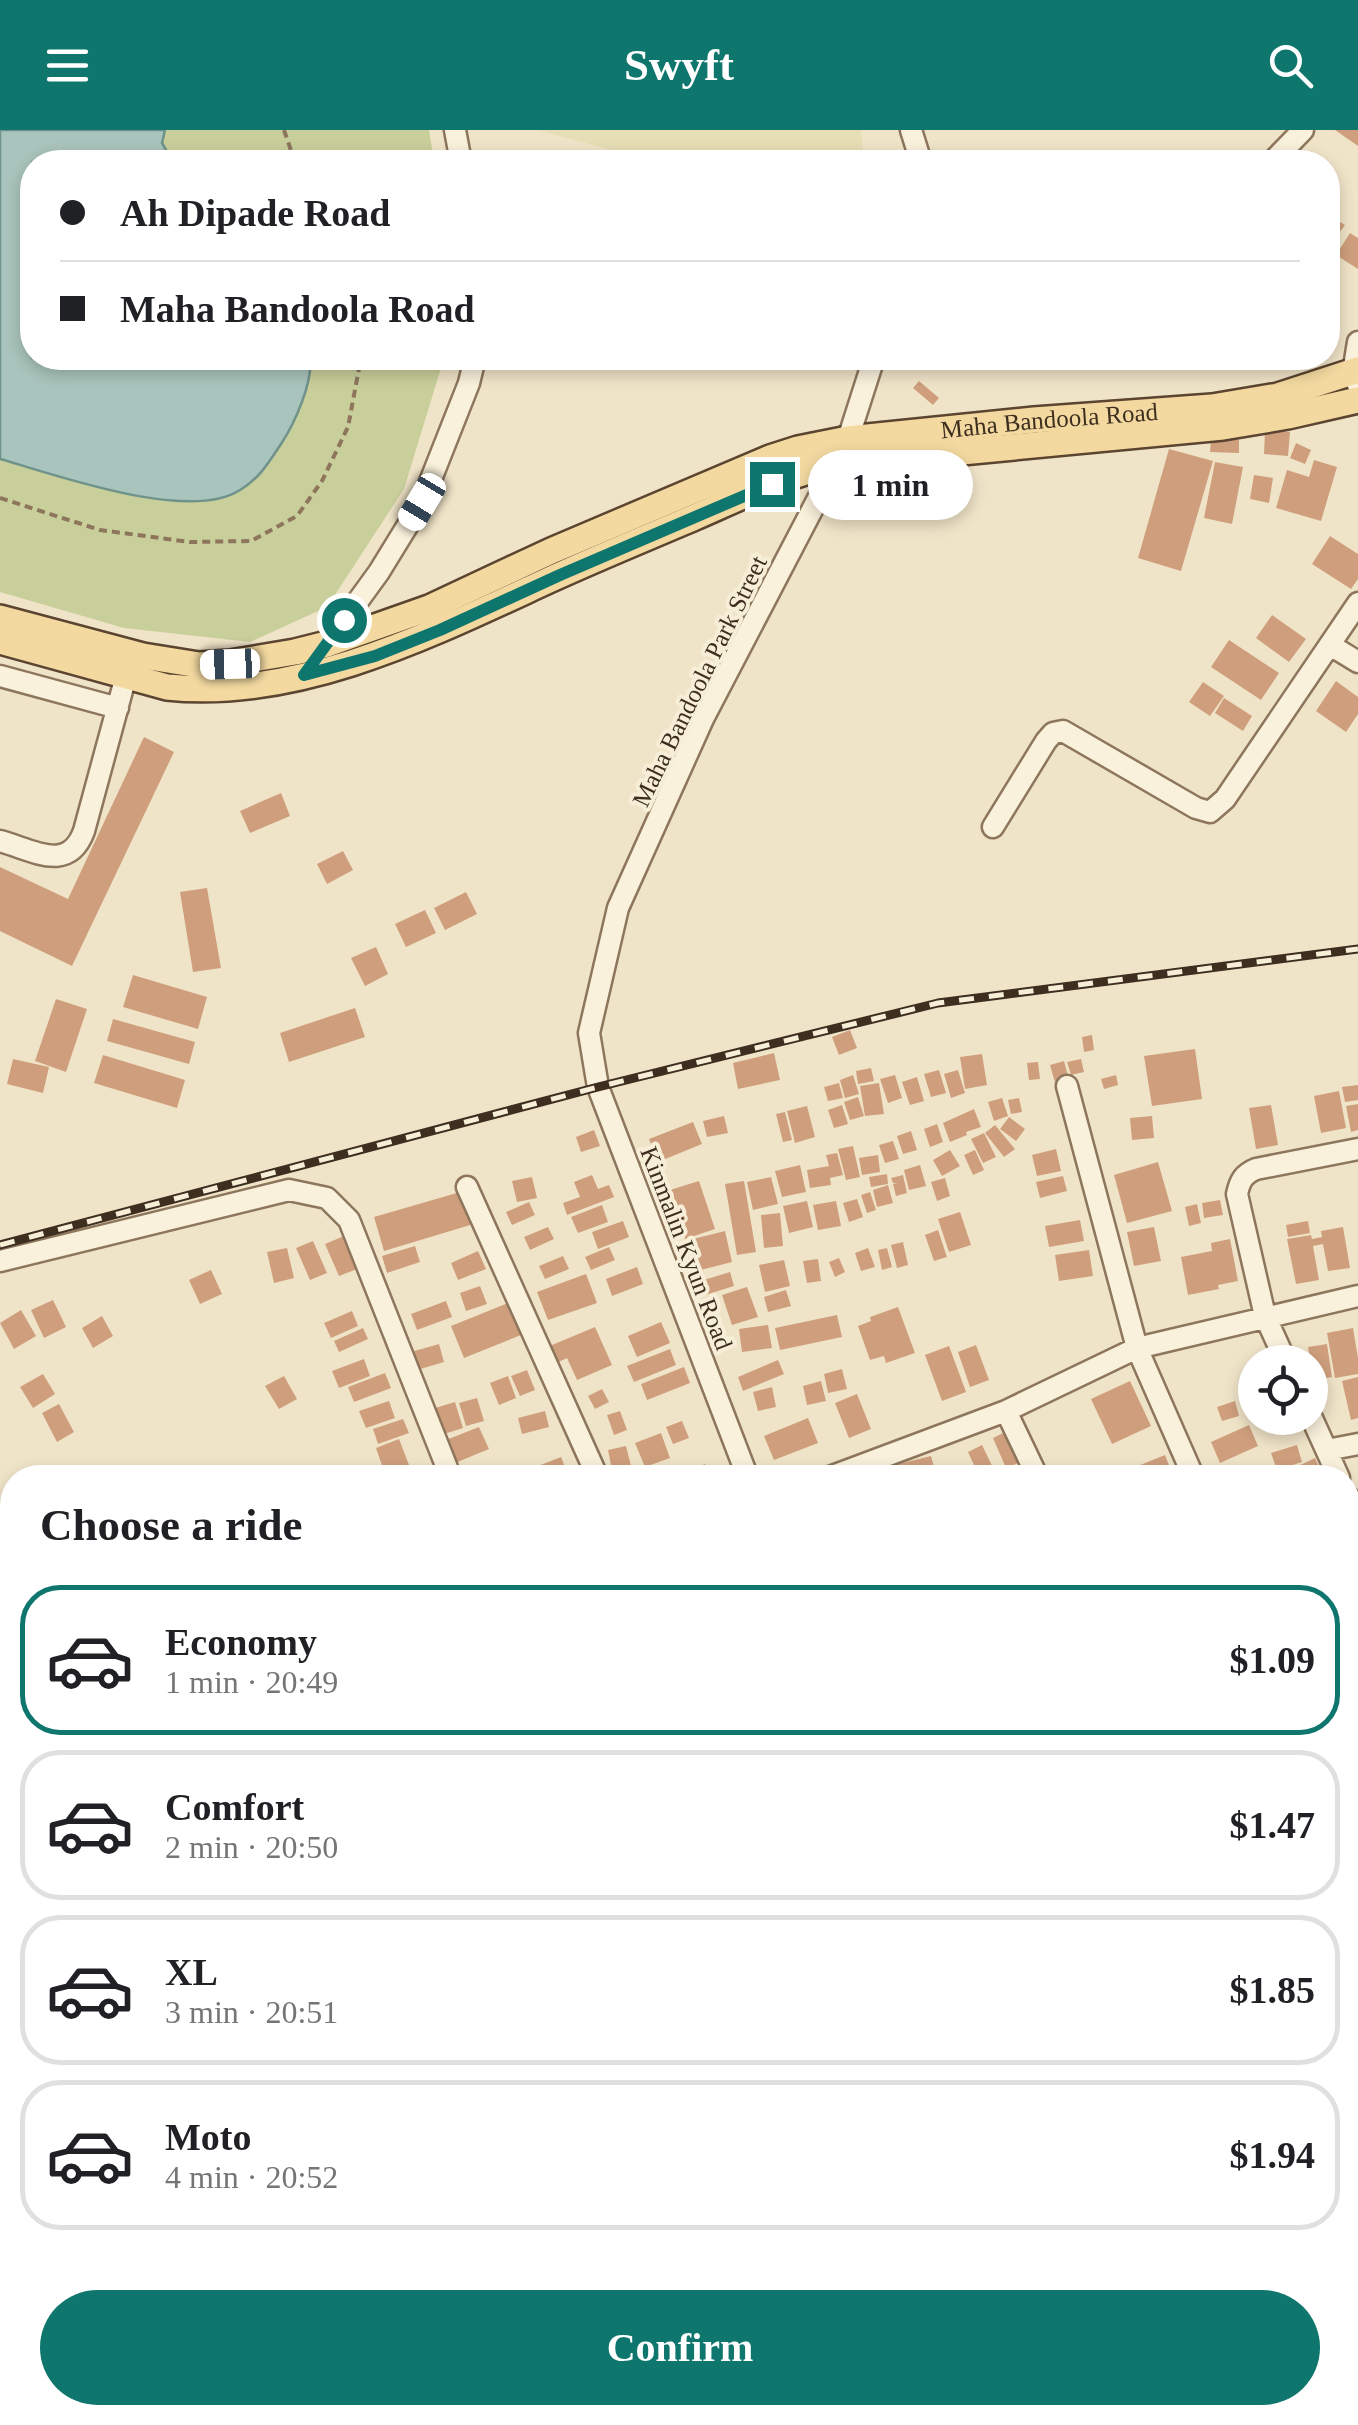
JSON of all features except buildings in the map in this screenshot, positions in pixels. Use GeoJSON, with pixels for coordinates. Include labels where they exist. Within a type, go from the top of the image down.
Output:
{"type":"FeatureCollection","features":[{"type":"Feature","properties":{"kind":"main road","name":"Maha Bandoola Road"},"geometry":{"type":"LineString","coordinates":[[0,618],[143,656],[230,664],[327,644],[429,608],[550,551],[798,449],[848,439],[1034,420],[1212,407],[1278,396],[1356,376]]}},
{"type":"Feature","properties":{"kind":"main road","name":"Maha Bandoola Road"},"geometry":{"type":"LineString","coordinates":[[0,642],[167,687],[230,689],[375,656],[815,468],[1223,427],[1358,400]]}},
{"type":"Feature","properties":{"kind":"street"},"geometry":{"type":"LineString","coordinates":[[1284,150],[1303,130]]}},
{"type":"Feature","properties":{"kind":"street"},"geometry":{"type":"LineString","coordinates":[[1356,376],[1358,342]]}},
{"type":"Feature","properties":{"kind":"street"},"geometry":{"type":"LineString","coordinates":[[304,675],[379,572],[422,502],[472,370]]}},
{"type":"Feature","properties":{"kind":"street","name":"Maha Bandoola Park Street"},"geometry":{"type":"LineString","coordinates":[[589,1033],[618,908],[703,718],[848,439],[870,370]]}},
{"type":"Feature","properties":{"kind":"street"},"geometry":{"type":"LineString","coordinates":[[992,827],[1046,742],[1053,733],[1063,731],[1196,808],[1210,812],[1225,799],[1358,603]]}},
{"type":"Feature","properties":{"kind":"street"},"geometry":{"type":"LineString","coordinates":[[1330,645],[1358,662]]}},
{"type":"Feature","properties":{"kind":"street"},"geometry":{"type":"LineString","coordinates":[[0,676],[118,708]]}},
{"type":"Feature","properties":{"kind":"street"},"geometry":{"type":"LineString","coordinates":[[0,840],[53,856],[66,856],[74,850],[84,831],[126,676]]}},
{"type":"Feature","properties":{"kind":"street","name":"Kinmalin Kyun Road"},"geometry":{"type":"LineString","coordinates":[[589,1033],[598,1087],[743,1465]]}},
{"type":"Feature","properties":{"kind":"street"},"geometry":{"type":"LineString","coordinates":[[1067,1086],[1136,1348],[1188,1465]]}},
{"type":"Feature","properties":{"kind":"street"},"geometry":{"type":"LineString","coordinates":[[1278,1345],[1265,1316],[1237,1194],[1239,1184],[1245,1174],[1256,1169],[1358,1149]]}},
{"type":"Feature","properties":{"kind":"street"},"geometry":{"type":"LineString","coordinates":[[467,1186],[592,1465]]}},
{"type":"Feature","properties":{"kind":"street"},"geometry":{"type":"LineString","coordinates":[[0,1260],[288,1190],[327,1198],[348,1220],[446,1465]]}},
{"type":"Feature","properties":{"kind":"street"},"geometry":{"type":"LineString","coordinates":[[860,1465],[1006,1410],[1136,1348],[1358,1296]]}},
{"type":"Feature","properties":{"kind":"street"},"geometry":{"type":"LineString","coordinates":[[1006,1410],[1032,1465]]}},
{"type":"Feature","properties":{"kind":"street"},"geometry":{"type":"LineString","coordinates":[[1320,1435],[1333,1465]]}},
{"type":"Feature","properties":{"kind":"street"},"geometry":{"type":"LineString","coordinates":[[1327,1450],[1358,1444]]}},
{"type":"Feature","properties":{"kind":"path"},"geometry":{"type":"LineString","coordinates":[[0,498],[100,530],[190,542],[251,541],[297,516],[322,481],[348,426],[359,370]]}},
{"type":"Feature","properties":{"kind":"shaded area"},"geometry":{"type":"Polygon","coordinates":[[[538,130],[861,130],[863,150],[612,150],[538,130]]]}},
{"type":"Feature","properties":{"kind":"green space"},"geometry":{"type":"Polygon","coordinates":[[[0,130],[429,130],[432,150],[20,150],[20,370],[440,370],[404,489],[327,607],[250,642],[124,628],[0,592],[0,130]]]}},
{"type":"Feature","properties":{"kind":"water"},"geometry":{"type":"Polygon","coordinates":[[[0,130],[165,130],[162,143],[166,150],[20,150],[20,370],[310,370],[292,425],[268,464],[247,486],[217,499],[157,499],[122,493],[0,459],[0,130]]]}},
{"type":"Feature","properties":{"kind":"railway"},"geometry":{"type":"LineString","coordinates":[[0,1245],[598,1087],[938,1003],[1358,949]]}},
{"type":"Feature","properties":{"kind":"route"},"geometry":{"type":"LineString","coordinates":[[344,620],[304,675],[375,656],[440,630],[772,484]]}}]}
